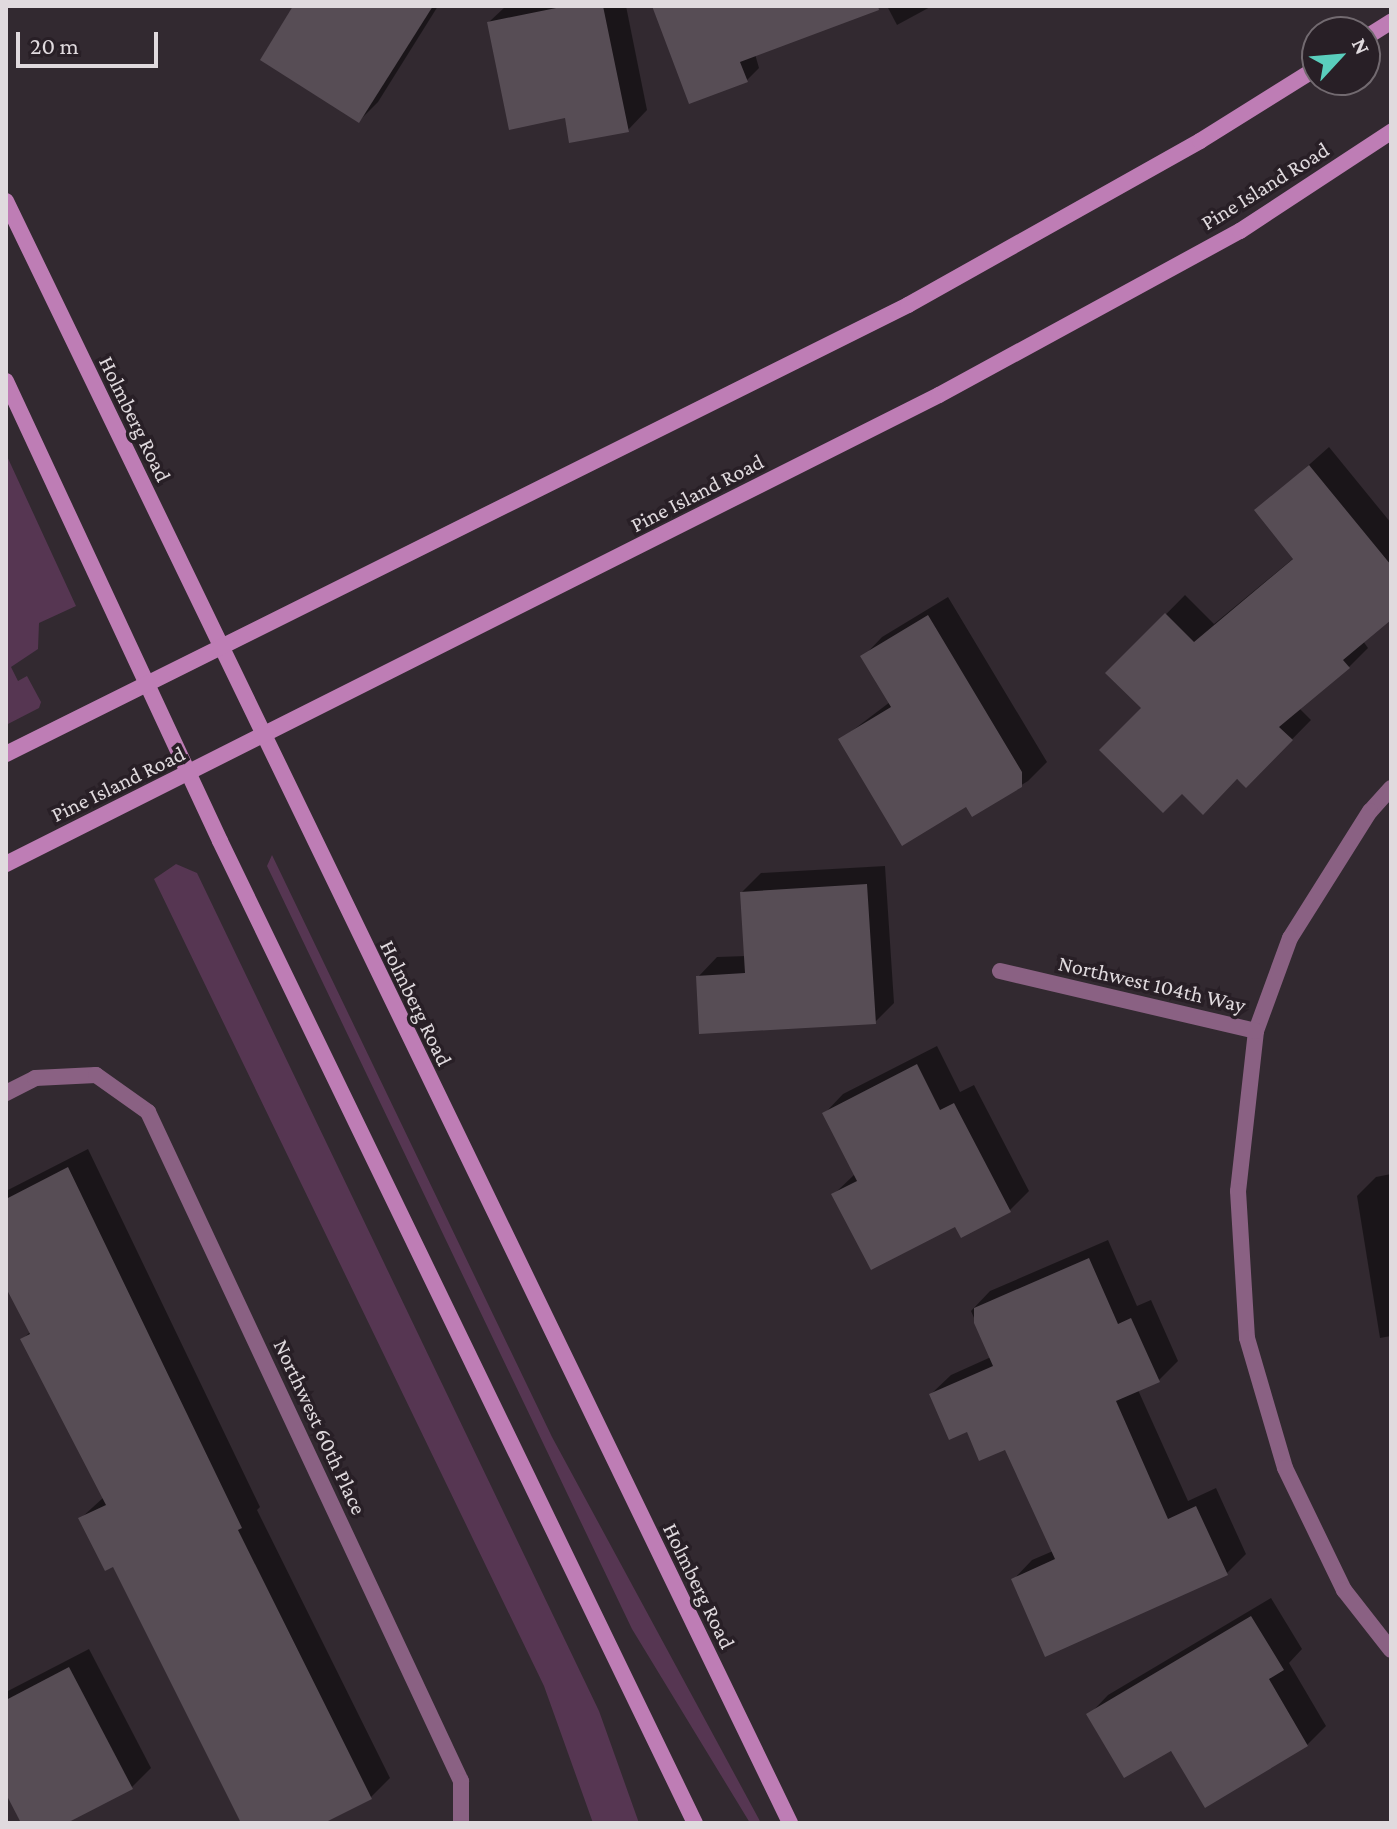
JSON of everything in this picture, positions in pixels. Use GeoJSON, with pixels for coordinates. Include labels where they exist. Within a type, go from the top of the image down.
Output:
{"type":"FeatureCollection","features":[{"type":"Feature","properties":{"kind":"street"},"geometry":{"type":"LineString","coordinates":[[6,754],[219,645],[908,305],[1200,141],[1301,78]]}},
{"type":"Feature","properties":{"kind":"street","name":"Pine Island Road"},"geometry":{"type":"LineString","coordinates":[[6,864],[264,737],[939,395],[1240,231],[1391,132]]}},
{"type":"Feature","properties":{"kind":"street","name":"Holmberg Road"},"geometry":{"type":"LineString","coordinates":[[6,201],[790,1823]]}},
{"type":"Feature","properties":{"kind":"street"},"geometry":{"type":"LineString","coordinates":[[6,381],[189,773],[695,1823]]}},
{"type":"Feature","properties":{"kind":"street","name":"Northwest 104th Way"},"geometry":{"type":"LineString","coordinates":[[1000,971],[1256,1031],[1290,938],[1370,811],[1391,788]]}},
{"type":"Feature","properties":{"kind":"street"},"geometry":{"type":"LineString","coordinates":[[1256,1031],[1238,1191],[1247,1338],[1285,1468],[1344,1590],[1391,1650]]}},
{"type":"Feature","properties":{"kind":"street","name":"Northwest 60th Place"},"geometry":{"type":"LineString","coordinates":[[6,1093],[35,1078],[96,1075],[148,1112],[461,1781],[461,1823]]}},
{"type":"Feature","properties":{"kind":"shaded area"},"geometry":{"type":"Polygon","coordinates":[[[6,454],[76,606],[39,623],[38,649],[11,667],[18,681],[27,676],[41,702],[39,708],[6,725],[6,454]]]}},
{"type":"Feature","properties":{"kind":"shaded area"},"geometry":{"type":"Polygon","coordinates":[[[272,855],[552,1437],[761,1823],[750,1823],[632,1629],[267,866],[272,855]]]}},
{"type":"Feature","properties":{"kind":"shaded area"},"geometry":{"type":"Polygon","coordinates":[[[176,864],[197,873],[599,1711],[639,1823],[593,1823],[544,1686],[154,879],[176,864]]]}},
{"type":"Feature","properties":{"kind":"building"},"geometry":{"type":"Polygon","coordinates":[[[293,6],[433,6],[359,123],[260,60],[293,6]]]}},
{"type":"Feature","properties":{"kind":"building"},"geometry":{"type":"Polygon","coordinates":[[[566,6],[603,6],[629,132],[569,143],[565,118],[509,130],[487,22],[566,6]]]}},
{"type":"Feature","properties":{"kind":"building"},"geometry":{"type":"Polygon","coordinates":[[[652,6],[878,6],[879,10],[740,62],[748,82],[689,104],[652,6]]]}},
{"type":"Feature","properties":{"kind":"building"},"geometry":{"type":"Polygon","coordinates":[[[1309,465],[1391,565],[1391,620],[1343,660],[1350,668],[1279,727],[1293,740],[1246,788],[1237,779],[1203,815],[1182,794],[1163,813],[1099,750],[1141,708],[1105,673],[1165,613],[1194,642],[1293,559],[1254,510],[1309,465]]]}},
{"type":"Feature","properties":{"kind":"building"},"geometry":{"type":"Polygon","coordinates":[[[928,615],[1022,772],[1022,787],[972,817],[966,807],[902,846],[838,739],[891,707],[860,656],[928,615]]]}},
{"type":"Feature","properties":{"kind":"building"},"geometry":{"type":"Polygon","coordinates":[[[867,884],[876,1024],[699,1034],[696,976],[745,973],[740,892],[867,884]]]}},
{"type":"Feature","properties":{"kind":"building"},"geometry":{"type":"Polygon","coordinates":[[[917,1064],[940,1110],[954,1103],[1011,1212],[961,1238],[955,1227],[871,1270],[831,1194],[857,1181],[822,1113],[917,1064]]]}},
{"type":"Feature","properties":{"kind":"building"},"geometry":{"type":"Polygon","coordinates":[[[68,1167],[242,1528],[238,1530],[372,1799],[324,1823],[241,1823],[113,1567],[105,1571],[78,1518],[106,1505],[20,1339],[30,1334],[6,1288],[6,1199],[68,1167]]]}},
{"type":"Feature","properties":{"kind":"building"},"geometry":{"type":"Polygon","coordinates":[[[1089,1258],[1118,1324],[1131,1318],[1160,1382],[1116,1401],[1168,1519],[1196,1506],[1228,1575],[1045,1657],[1011,1579],[1055,1559],[1005,1450],[979,1461],[967,1432],[949,1440],[929,1394],[993,1366],[974,1323],[974,1308],[1089,1258]]]}},
{"type":"Feature","properties":{"kind":"building"},"geometry":{"type":"Polygon","coordinates":[[[1251,1616],[1284,1670],[1269,1679],[1308,1746],[1205,1808],[1171,1751],[1124,1778],[1086,1714],[1251,1616]]]}},
{"type":"Feature","properties":{"kind":"building"},"geometry":{"type":"Polygon","coordinates":[[[69,1667],[133,1789],[67,1823],[21,1823],[6,1794],[6,1700],[69,1667]]]}}]}
